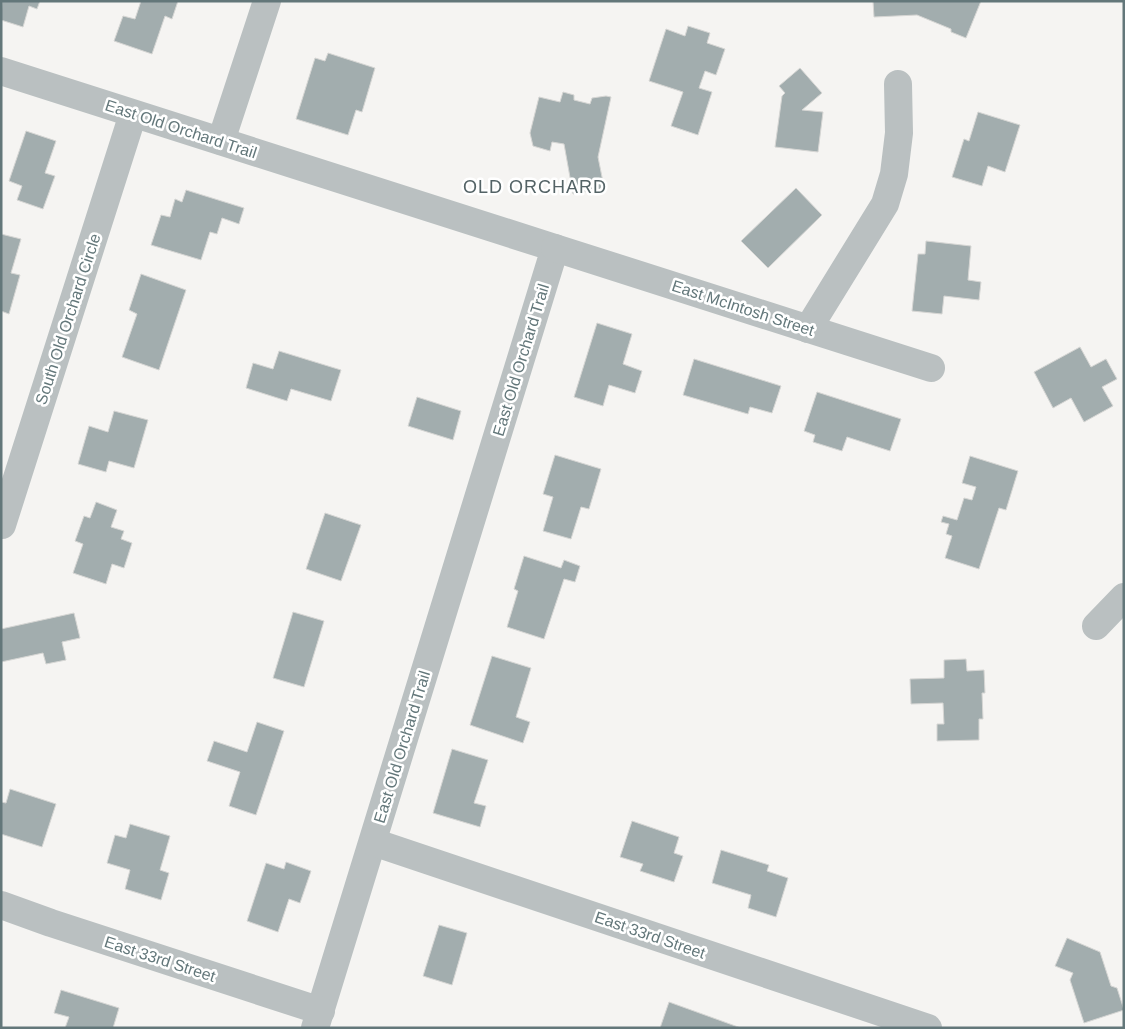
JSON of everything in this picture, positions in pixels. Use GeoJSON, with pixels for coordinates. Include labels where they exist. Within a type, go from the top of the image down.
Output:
{"type":"FeatureCollection","features":[{"type":"Feature","properties":{"kind":"street"},"geometry":{"type":"LineString","coordinates":[[221,141],[267,1]]}},
{"type":"Feature","properties":{"kind":"street","name":"East Old Orchard Trail"},"geometry":{"type":"LineString","coordinates":[[1,72],[555,248],[318,1020]]}},
{"type":"Feature","properties":{"kind":"street"},"geometry":{"type":"LineString","coordinates":[[808,329],[885,204],[894,174],[899,133],[898,84]]}},
{"type":"Feature","properties":{"kind":"street","name":"South Old Orchard Circle"},"geometry":{"type":"LineString","coordinates":[[2,526],[134,114]]}},
{"type":"Feature","properties":{"kind":"street","name":"East McIntosh Street"},"geometry":{"type":"LineString","coordinates":[[555,248],[931,368]]}},
{"type":"Feature","properties":{"kind":"street"},"geometry":{"type":"LineString","coordinates":[[1096,626],[1124,597]]}},
{"type":"Feature","properties":{"kind":"street","name":"East 33rd Street"},"geometry":{"type":"LineString","coordinates":[[373,842],[928,1028]]}},
{"type":"Feature","properties":{"kind":"street","name":"East 33rd Street"},"geometry":{"type":"LineString","coordinates":[[1,905],[318,1020]]}},
{"type":"Feature","properties":{"kind":"building"},"geometry":{"type":"Polygon","coordinates":[[[2,1],[40,1],[37,9],[29,6],[23,27],[1,20],[2,1]]]}},
{"type":"Feature","properties":{"kind":"building"},"geometry":{"type":"Polygon","coordinates":[[[141,1],[178,1],[172,19],[165,16],[152,54],[114,41],[123,16],[135,19],[141,1]]]}},
{"type":"Feature","properties":{"kind":"building"},"geometry":{"type":"Polygon","coordinates":[[[873,1],[981,1],[966,38],[951,32],[951,29],[917,15],[874,17],[873,1]]]}},
{"type":"Feature","properties":{"kind":"building"},"geometry":{"type":"Polygon","coordinates":[[[688,26],[710,33],[707,43],[725,49],[716,75],[705,71],[699,88],[712,92],[698,135],[671,126],[683,92],[649,81],[666,29],[685,36],[688,26]]]}},
{"type":"Feature","properties":{"kind":"building"},"geometry":{"type":"Polygon","coordinates":[[[328,53],[375,68],[362,112],[356,110],[348,135],[296,119],[315,58],[325,61],[328,53]]]}},
{"type":"Feature","properties":{"kind":"building"},"geometry":{"type":"Polygon","coordinates":[[[800,68],[822,93],[802,110],[823,112],[818,152],[775,147],[782,96],[785,93],[779,86],[800,68]]]}},
{"type":"Feature","properties":{"kind":"building"},"geometry":{"type":"Polygon","coordinates":[[[563,92],[574,95],[574,100],[590,104],[592,98],[611,97],[598,157],[603,182],[601,189],[573,194],[564,144],[552,142],[550,151],[533,146],[530,133],[539,97],[560,102],[563,92]]]}},
{"type":"Feature","properties":{"kind":"building"},"geometry":{"type":"Polygon","coordinates":[[[978,112],[1020,125],[1005,172],[988,166],[982,186],[952,177],[964,139],[969,141],[978,112]]]}},
{"type":"Feature","properties":{"kind":"building"},"geometry":{"type":"Polygon","coordinates":[[[26,131],[56,141],[45,173],[55,176],[43,209],[17,200],[22,186],[9,181],[26,131]]]}},
{"type":"Feature","properties":{"kind":"building"},"geometry":{"type":"Polygon","coordinates":[[[796,188],[822,215],[768,268],[741,241],[796,188]]]}},
{"type":"Feature","properties":{"kind":"building"},"geometry":{"type":"Polygon","coordinates":[[[186,190],[244,208],[239,224],[222,218],[217,234],[210,232],[201,260],[151,245],[161,215],[170,217],[175,199],[182,202],[186,190]]]}},
{"type":"Feature","properties":{"kind":"building"},"geometry":{"type":"Polygon","coordinates":[[[1,234],[21,239],[11,273],[20,275],[9,314],[1,311],[1,234]]]}},
{"type":"Feature","properties":{"kind":"building"},"geometry":{"type":"Polygon","coordinates":[[[926,241],[971,246],[968,280],[981,282],[979,300],[944,296],[942,314],[912,311],[918,254],[925,254],[926,241]]]}},
{"type":"Feature","properties":{"kind":"building"},"geometry":{"type":"Polygon","coordinates":[[[141,274],[186,290],[159,370],[122,357],[137,314],[129,310],[141,274]]]}},
{"type":"Feature","properties":{"kind":"building"},"geometry":{"type":"Polygon","coordinates":[[[597,323],[632,334],[623,364],[642,371],[635,393],[609,385],[603,406],[574,397],[597,323]]]}},
{"type":"Feature","properties":{"kind":"building"},"geometry":{"type":"Polygon","coordinates":[[[1080,347],[1091,367],[1106,359],[1117,379],[1102,387],[1113,406],[1084,422],[1071,398],[1053,408],[1034,372],[1080,347]]]}},
{"type":"Feature","properties":{"kind":"building"},"geometry":{"type":"Polygon","coordinates":[[[279,351],[341,370],[331,401],[291,389],[287,401],[246,388],[253,363],[273,369],[279,351]]]}},
{"type":"Feature","properties":{"kind":"building"},"geometry":{"type":"Polygon","coordinates":[[[694,359],[781,386],[772,413],[750,407],[748,414],[683,395],[694,359]]]}},
{"type":"Feature","properties":{"kind":"building"},"geometry":{"type":"Polygon","coordinates":[[[817,392],[901,419],[890,451],[847,437],[842,451],[813,442],[815,435],[804,431],[817,392]]]}},
{"type":"Feature","properties":{"kind":"building"},"geometry":{"type":"Polygon","coordinates":[[[417,397],[461,411],[453,440],[408,426],[417,397]]]}},
{"type":"Feature","properties":{"kind":"building"},"geometry":{"type":"Polygon","coordinates":[[[114,411],[148,420],[134,468],[109,461],[106,472],[78,464],[89,426],[108,432],[114,411]]]}},
{"type":"Feature","properties":{"kind":"building"},"geometry":{"type":"Polygon","coordinates":[[[555,455],[601,469],[589,509],[581,507],[571,539],[543,531],[553,497],[543,494],[555,455]]]}},
{"type":"Feature","properties":{"kind":"building"},"geometry":{"type":"Polygon","coordinates":[[[970,456],[1018,471],[1006,510],[999,508],[979,569],[945,558],[952,536],[946,534],[949,524],[941,522],[943,516],[957,520],[964,498],[972,500],[976,487],[962,483],[970,456]]]}},
{"type":"Feature","properties":{"kind":"building"},"geometry":{"type":"Polygon","coordinates":[[[96,502],[117,510],[111,527],[124,531],[121,539],[132,543],[124,568],[112,564],[106,584],[73,573],[83,544],[75,541],[84,516],[90,518],[96,502]]]}},
{"type":"Feature","properties":{"kind":"building"},"geometry":{"type":"Polygon","coordinates":[[[325,513],[361,525],[341,581],[306,569],[325,513]]]}},
{"type":"Feature","properties":{"kind":"building"},"geometry":{"type":"Polygon","coordinates":[[[524,556],[561,568],[564,560],[580,566],[575,582],[564,579],[544,639],[507,627],[518,591],[514,589],[524,556]]]}},
{"type":"Feature","properties":{"kind":"building"},"geometry":{"type":"Polygon","coordinates":[[[293,612],[324,621],[304,687],[273,678],[293,612]]]}},
{"type":"Feature","properties":{"kind":"building"},"geometry":{"type":"Polygon","coordinates":[[[74,613],[80,638],[62,642],[66,660],[46,664],[43,653],[1,662],[1,629],[74,613]]]}},
{"type":"Feature","properties":{"kind":"building"},"geometry":{"type":"Polygon","coordinates":[[[492,656],[531,668],[516,717],[530,722],[523,743],[470,725],[492,656]]]}},
{"type":"Feature","properties":{"kind":"building"},"geometry":{"type":"Polygon","coordinates":[[[966,659],[967,671],[984,670],[985,693],[982,693],[983,719],[979,719],[979,740],[937,741],[937,724],[944,724],[943,703],[911,704],[910,679],[944,678],[944,660],[966,659]]]}},
{"type":"Feature","properties":{"kind":"building"},"geometry":{"type":"Polygon","coordinates":[[[257,722],[284,731],[256,815],[229,806],[240,772],[207,761],[214,741],[247,752],[257,722]]]}},
{"type":"Feature","properties":{"kind":"building"},"geometry":{"type":"Polygon","coordinates":[[[452,749],[488,760],[474,803],[486,806],[480,827],[433,813],[452,749]]]}},
{"type":"Feature","properties":{"kind":"building"},"geometry":{"type":"Polygon","coordinates":[[[10,789],[56,804],[42,847],[1,834],[1,802],[6,803],[10,789]]]}},
{"type":"Feature","properties":{"kind":"building"},"geometry":{"type":"Polygon","coordinates":[[[632,821],[679,837],[674,853],[683,856],[674,882],[640,871],[643,864],[620,857],[632,821]]]}},
{"type":"Feature","properties":{"kind":"building"},"geometry":{"type":"Polygon","coordinates":[[[130,824],[170,836],[160,870],[169,873],[161,900],[125,889],[130,870],[107,863],[115,835],[126,838],[130,824]]]}},
{"type":"Feature","properties":{"kind":"building"},"geometry":{"type":"Polygon","coordinates":[[[721,850],[769,865],[767,871],[788,878],[776,917],[748,908],[751,895],[712,883],[721,850]]]}},
{"type":"Feature","properties":{"kind":"building"},"geometry":{"type":"Polygon","coordinates":[[[286,862],[311,871],[300,903],[289,899],[278,932],[247,921],[266,863],[284,869],[286,862]]]}},
{"type":"Feature","properties":{"kind":"building"},"geometry":{"type":"Polygon","coordinates":[[[439,925],[467,933],[452,985],[423,976],[439,925]]]}},
{"type":"Feature","properties":{"kind":"building"},"geometry":{"type":"Polygon","coordinates":[[[1067,938],[1100,952],[1111,986],[1117,988],[1124,1010],[1084,1023],[1070,980],[1073,973],[1055,966],[1067,938]]]}},
{"type":"Feature","properties":{"kind":"building"},"geometry":{"type":"Polygon","coordinates":[[[61,990],[119,1008],[113,1028],[65,1028],[69,1017],[54,1013],[61,990]]]}},
{"type":"Feature","properties":{"kind":"building"},"geometry":{"type":"Polygon","coordinates":[[[669,1002],[741,1028],[660,1028],[669,1002]]]}},
{"type":"Feature","properties":{"kind":"district","name":"OLD ORCHARD"},"geometry":{"type":"Point","coordinates":[535,187]}}]}
